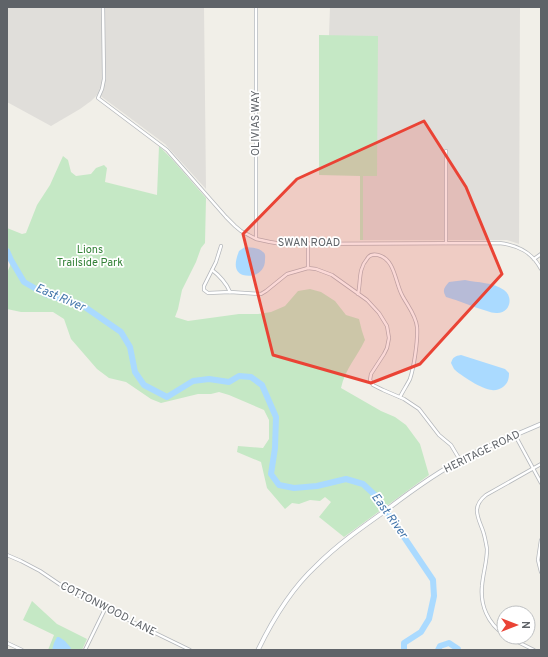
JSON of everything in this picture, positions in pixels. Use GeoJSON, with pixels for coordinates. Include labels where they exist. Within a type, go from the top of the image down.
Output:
{"type":"FeatureCollection","features":[{"type":"Feature","properties":{"kind":"main road","name":"HERITAGE ROAD"},"geometry":{"type":"LineString","coordinates":[[258,650],[274,619],[293,592],[315,566],[337,547],[378,515],[460,460],[484,448],[541,424]]}},
{"type":"Feature","properties":{"kind":"street","name":"SWAN ROAD"},"geometry":{"type":"LineString","coordinates":[[103,7],[104,79],[98,98],[161,145],[230,221],[241,231],[256,239],[275,243],[508,244],[525,250],[541,269]]}},
{"type":"Feature","properties":{"kind":"street","name":"OLIVIAS WAY"},"geometry":{"type":"LineString","coordinates":[[256,7],[256,239]]}},
{"type":"Feature","properties":{"kind":"street"},"geometry":{"type":"LineString","coordinates":[[446,151],[446,243]]}},
{"type":"Feature","properties":{"kind":"street"},"geometry":{"type":"LineString","coordinates":[[308,243],[308,268]]}},
{"type":"Feature","properties":{"kind":"street"},"geometry":{"type":"LineString","coordinates":[[221,246],[204,286],[205,291],[209,293],[230,292],[262,294],[287,274],[308,268],[316,269],[332,275],[365,298],[385,322],[388,330],[386,349],[371,374],[370,381],[375,386],[400,397],[419,409],[439,435],[451,445],[460,460]]}},
{"type":"Feature","properties":{"kind":"street"},"geometry":{"type":"LineString","coordinates":[[534,259],[541,254]]}},
{"type":"Feature","properties":{"kind":"street"},"geometry":{"type":"LineString","coordinates":[[358,294],[360,275],[366,259],[373,255],[383,257],[393,269],[399,288],[415,318],[417,326],[417,341],[412,372],[400,397]]}},
{"type":"Feature","properties":{"kind":"street"},"geometry":{"type":"LineString","coordinates":[[212,270],[230,292]]}},
{"type":"Feature","properties":{"kind":"street"},"geometry":{"type":"LineString","coordinates":[[515,435],[541,483]]}},
{"type":"Feature","properties":{"kind":"street"},"geometry":{"type":"LineString","coordinates":[[496,628],[489,619],[482,601],[482,586],[486,563],[486,546],[483,530],[478,519],[477,510],[480,500],[486,495],[541,464]]}},
{"type":"Feature","properties":{"kind":"street"},"geometry":{"type":"LineString","coordinates":[[541,540],[538,560],[541,572]]}},
{"type":"Feature","properties":{"kind":"street","name":"COTTONWOOD LANE"},"geometry":{"type":"LineString","coordinates":[[7,555],[40,571],[71,592],[190,650]]}},
{"type":"Feature","properties":{"kind":"street"},"geometry":{"type":"LineString","coordinates":[[85,650],[105,609]]}},
{"type":"Feature","properties":{"kind":"street"},"geometry":{"type":"LineString","coordinates":[[7,643],[22,650]]}},
{"type":"Feature","properties":{"kind":"street"},"geometry":{"type":"LineString","coordinates":[[524,645],[534,650]]}},
{"type":"Feature","properties":{"kind":"highlighted area"},"geometry":{"type":"Polygon","coordinates":[[[424,121],[466,187],[502,274],[420,364],[371,383],[273,355],[243,234],[297,179],[424,121]]]}},
{"type":"Feature","properties":{"kind":"shaded area"},"geometry":{"type":"Polygon","coordinates":[[[8,7],[204,7],[206,189],[165,144],[98,94],[80,109],[51,126],[7,102],[8,7]]]}},
{"type":"Feature","properties":{"kind":"shaded area"},"geometry":{"type":"Polygon","coordinates":[[[330,7],[520,7],[519,244],[507,240],[363,240],[363,176],[377,176],[329,35],[330,7]]]}},
{"type":"Feature","properties":{"kind":"green space"},"geometry":{"type":"Polygon","coordinates":[[[319,35],[378,36],[377,176],[363,176],[363,240],[360,240],[360,176],[319,175],[319,35]]]}},
{"type":"Feature","properties":{"kind":"green space","name":"Lions Trailside Park"},"geometry":{"type":"Polygon","coordinates":[[[159,146],[206,198],[205,243],[201,248],[196,262],[182,290],[175,317],[188,321],[239,314],[271,312],[285,306],[298,291],[310,289],[321,292],[335,301],[346,315],[359,319],[365,340],[348,369],[341,388],[381,411],[395,417],[406,425],[420,444],[429,475],[344,537],[319,517],[331,502],[325,497],[320,501],[310,500],[299,504],[292,503],[285,509],[267,488],[261,462],[237,452],[238,446],[263,448],[269,439],[269,420],[264,410],[219,392],[211,394],[198,394],[161,403],[151,399],[126,382],[109,378],[97,369],[71,339],[64,319],[53,312],[21,312],[7,309],[7,273],[12,256],[7,246],[7,228],[22,234],[26,233],[37,205],[50,185],[63,156],[68,160],[71,172],[76,176],[91,174],[96,168],[104,165],[107,168],[105,182],[157,195],[159,146]]]}},
{"type":"Feature","properties":{"kind":"green space"},"geometry":{"type":"Polygon","coordinates":[[[32,601],[57,624],[87,639],[82,650],[48,650],[54,635],[23,620],[32,601]]]}},
{"type":"Feature","properties":{"kind":"water"},"geometry":{"type":"Polygon","coordinates":[[[245,247],[259,249],[265,255],[265,264],[263,268],[255,275],[247,276],[237,271],[236,261],[239,251],[245,247]]]}},
{"type":"Feature","properties":{"kind":"water"},"geometry":{"type":"Polygon","coordinates":[[[465,280],[490,284],[504,290],[510,301],[505,311],[501,313],[493,313],[446,297],[444,289],[449,282],[465,280]]]}},
{"type":"Feature","properties":{"kind":"water"},"geometry":{"type":"Polygon","coordinates":[[[461,355],[505,369],[509,373],[507,382],[502,388],[493,390],[483,388],[472,382],[454,369],[451,363],[454,357],[461,355]]]}},
{"type":"Feature","properties":{"kind":"water"},"geometry":{"type":"Polygon","coordinates":[[[57,637],[65,641],[71,648],[70,650],[52,650],[57,637]]]}},
{"type":"Feature","properties":{"kind":"waterway","name":"East River"},"geometry":{"type":"LineString","coordinates":[[7,251],[24,282],[45,294],[82,305],[121,332],[130,347],[135,372],[144,385],[167,397],[193,381],[209,379],[229,382],[239,376],[251,377],[262,385],[276,417],[275,448],[271,474],[279,485],[294,488],[317,486],[346,479],[363,484],[377,497],[433,580],[434,596],[429,619],[421,632],[404,643],[404,650]]}},
{"type":"Feature","properties":{"kind":"waterway","name":"East River"},"geometry":{"type":"LineString","coordinates":[[438,650],[440,646],[449,643],[458,650]]}}]}
